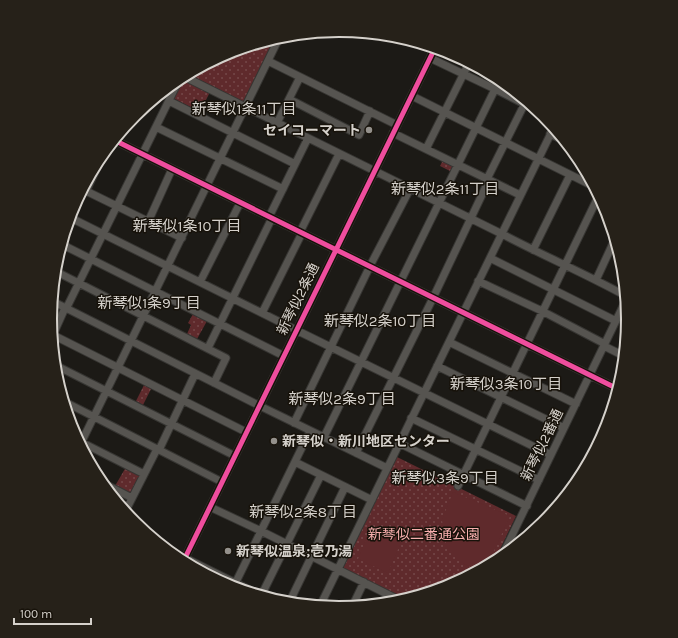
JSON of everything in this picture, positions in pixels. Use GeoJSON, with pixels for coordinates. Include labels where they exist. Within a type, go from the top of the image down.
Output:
{"type":"FeatureCollection","features":[{"type":"Feature","properties":{"kind":"street"},"geometry":{"type":"LineString","coordinates":[[83,438],[276,44]]}},
{"type":"Feature","properties":{"kind":"street","name":"新琴似2条通"},"geometry":{"type":"LineString","coordinates":[[186,556],[433,53]]}},
{"type":"Feature","properties":{"kind":"street"},"geometry":{"type":"LineString","coordinates":[[430,58],[513,97]]}},
{"type":"Feature","properties":{"kind":"street"},"geometry":{"type":"LineString","coordinates":[[268,61],[397,125]]}},
{"type":"Feature","properties":{"kind":"street"},"geometry":{"type":"LineString","coordinates":[[426,149],[467,68]]}},
{"type":"Feature","properties":{"kind":"street"},"geometry":{"type":"LineString","coordinates":[[277,123],[300,77]]}},
{"type":"Feature","properties":{"kind":"street"},"geometry":{"type":"LineString","coordinates":[[190,80],[620,293]]}},
{"type":"Feature","properties":{"kind":"street"},"geometry":{"type":"LineString","coordinates":[[324,437],[497,86]]}},
{"type":"Feature","properties":{"kind":"street"},"geometry":{"type":"LineString","coordinates":[[57,325],[174,90]]}},
{"type":"Feature","properties":{"kind":"street"},"geometry":{"type":"LineString","coordinates":[[412,96],[586,183]]}},
{"type":"Feature","properties":{"kind":"street"},"geometry":{"type":"LineString","coordinates":[[289,99],[359,135],[370,111]]}},
{"type":"Feature","properties":{"kind":"street"},"geometry":{"type":"LineString","coordinates":[[169,101],[295,164]]}},
{"type":"Feature","properties":{"kind":"street"},"geometry":{"type":"LineString","coordinates":[[356,453],[433,298],[523,106]]}},
{"type":"Feature","properties":{"kind":"street"},"geometry":{"type":"LineString","coordinates":[[156,127],[282,189]]}},
{"type":"Feature","properties":{"kind":"street"},"geometry":{"type":"LineString","coordinates":[[393,133],[520,196]]}},
{"type":"Feature","properties":{"kind":"street"},"geometry":{"type":"LineString","coordinates":[[323,600],[551,133]]}},
{"type":"Feature","properties":{"kind":"street"},"geometry":{"type":"LineString","coordinates":[[208,348],[233,298],[282,189],[308,138]]}},
{"type":"Feature","properties":{"kind":"street"},"geometry":{"type":"LineString","coordinates":[[119,142],[613,386]]}},
{"type":"Feature","properties":{"kind":"street"},"geometry":{"type":"LineString","coordinates":[[262,313],[339,154]]}},
{"type":"Feature","properties":{"kind":"street"},"geometry":{"type":"LineString","coordinates":[[148,222],[172,169]]}},
{"type":"Feature","properties":{"kind":"street"},"geometry":{"type":"LineString","coordinates":[[533,250],[570,175]]}},
{"type":"Feature","properties":{"kind":"street"},"geometry":{"type":"LineString","coordinates":[[294,423],[410,189]]}},
{"type":"Feature","properties":{"kind":"street"},"geometry":{"type":"LineString","coordinates":[[87,192],[182,238]]}},
{"type":"Feature","properties":{"kind":"street"},"geometry":{"type":"LineString","coordinates":[[458,486],[596,202]]}},
{"type":"Feature","properties":{"kind":"street"},"geometry":{"type":"LineString","coordinates":[[200,282],[240,203]]}},
{"type":"Feature","properties":{"kind":"street"},"geometry":{"type":"LineString","coordinates":[[75,220],[551,455]]}},
{"type":"Feature","properties":{"kind":"street"},"geometry":{"type":"LineString","coordinates":[[67,247],[284,356]]}},
{"type":"Feature","properties":{"kind":"street"},"geometry":{"type":"LineString","coordinates":[[596,280],[611,247]]}},
{"type":"Feature","properties":{"kind":"street"},"geometry":{"type":"LineString","coordinates":[[490,258],[616,321]]}},
{"type":"Feature","properties":{"kind":"street"},"geometry":{"type":"LineString","coordinates":[[60,274],[226,358],[214,383]]}},
{"type":"Feature","properties":{"kind":"street"},"geometry":{"type":"LineString","coordinates":[[478,281],[542,311],[619,353]]}},
{"type":"Feature","properties":{"kind":"street"},"geometry":{"type":"LineString","coordinates":[[58,304],[387,468]]}},
{"type":"Feature","properties":{"kind":"street","name":"新琴似2番通"},"geometry":{"type":"LineString","coordinates":[[508,545],[621,311]]}},
{"type":"Feature","properties":{"kind":"street"},"geometry":{"type":"LineString","coordinates":[[58,338],[246,432]]}},
{"type":"Feature","properties":{"kind":"street"},"geometry":{"type":"LineString","coordinates":[[449,342],[576,404]]}},
{"type":"Feature","properties":{"kind":"street"},"geometry":{"type":"LineString","coordinates":[[437,366],[564,428]]}},
{"type":"Feature","properties":{"kind":"street"},"geometry":{"type":"LineString","coordinates":[[61,368],[235,456]]}},
{"type":"Feature","properties":{"kind":"street"},"geometry":{"type":"LineString","coordinates":[[128,506],[196,374]]}},
{"type":"Feature","properties":{"kind":"street"},"geometry":{"type":"LineString","coordinates":[[71,405],[222,482]]}},
{"type":"Feature","properties":{"kind":"street"},"geometry":{"type":"LineString","coordinates":[[411,418],[539,480]]}},
{"type":"Feature","properties":{"kind":"street"},"geometry":{"type":"LineString","coordinates":[[236,582],[310,431]]}},
{"type":"Feature","properties":{"kind":"street"},"geometry":{"type":"LineString","coordinates":[[399,443],[527,506]]}},
{"type":"Feature","properties":{"kind":"street"},"geometry":{"type":"LineString","coordinates":[[88,448],[144,474]]}},
{"type":"Feature","properties":{"kind":"street"},"geometry":{"type":"LineString","coordinates":[[296,462],[372,500]]}},
{"type":"Feature","properties":{"kind":"street"},"geometry":{"type":"LineString","coordinates":[[265,591],[286,544],[321,475]]}},
{"type":"Feature","properties":{"kind":"street"},"geometry":{"type":"LineString","coordinates":[[292,597],[345,487]]}},
{"type":"Feature","properties":{"kind":"street"},"geometry":{"type":"LineString","coordinates":[[113,488],[132,498]]}},
{"type":"Feature","properties":{"kind":"street"},"geometry":{"type":"LineString","coordinates":[[210,508],[261,531],[392,596]]}},
{"type":"Feature","properties":{"kind":"street"},"geometry":{"type":"LineString","coordinates":[[356,600],[364,582]]}},
{"type":"Feature","properties":{"kind":"green space"},"geometry":{"type":"Polygon","coordinates":[[[271,46],[243,102],[194,77],[231,58],[271,46]]]}},
{"type":"Feature","properties":{"kind":"green space"},"geometry":{"type":"Polygon","coordinates":[[[188,81],[210,92],[200,112],[173,98],[178,88],[188,81]]]}},
{"type":"Feature","properties":{"kind":"green space"},"geometry":{"type":"Polygon","coordinates":[[[443,160],[453,165],[450,171],[440,166],[443,160]]]}},
{"type":"Feature","properties":{"kind":"green space"},"geometry":{"type":"Polygon","coordinates":[[[193,314],[207,321],[197,339],[187,334],[191,325],[188,323],[193,314]]]}},
{"type":"Feature","properties":{"kind":"green space"},"geometry":{"type":"Polygon","coordinates":[[[145,383],[152,387],[143,405],[136,401],[145,383]]]}},
{"type":"Feature","properties":{"kind":"green space","name":"新琴似二番通公園"},"geometry":{"type":"Polygon","coordinates":[[[397,457],[516,516],[499,551],[464,572],[430,586],[398,595],[344,569],[344,566],[397,457]]]}},
{"type":"Feature","properties":{"kind":"green space"},"geometry":{"type":"Polygon","coordinates":[[[126,467],[139,473],[140,476],[132,493],[129,494],[115,486],[126,467]]]}},
{"type":"Feature","properties":{"kind":"green space"},"geometry":{"type":"Polygon","coordinates":[[[453,492],[510,516],[492,556],[472,568],[461,562],[451,553],[445,541],[442,520],[453,492]]]}},
{"type":"Feature","properties":{"kind":"green space"},"geometry":{"type":"Polygon","coordinates":[[[371,527],[402,540],[388,573],[358,559],[371,527]]]}},
{"type":"Feature","properties":{"kind":"cycle path"},"geometry":{"type":"LineString","coordinates":[[186,556],[433,53]]}},
{"type":"Feature","properties":{"kind":"cycle path"},"geometry":{"type":"LineString","coordinates":[[119,142],[613,386]]}},
{"type":"Feature","properties":{"kind":"place","name":"セイコーマート"},"geometry":{"type":"Point","coordinates":[369,130]}},
{"type":"Feature","properties":{"kind":"place","name":"新琴似・新川地区センター"},"geometry":{"type":"Point","coordinates":[274,441]}},
{"type":"Feature","properties":{"kind":"place","name":"新琴似温泉;壱乃湯"},"geometry":{"type":"Point","coordinates":[228,551]}},
{"type":"Feature","properties":{"kind":"district","name":"新琴似1条11丁目"},"geometry":{"type":"Point","coordinates":[244,109]}},
{"type":"Feature","properties":{"kind":"district","name":"新琴似2条11丁目"},"geometry":{"type":"Point","coordinates":[445,189]}},
{"type":"Feature","properties":{"kind":"district","name":"新琴似1条10丁目"},"geometry":{"type":"Point","coordinates":[187,226]}},
{"type":"Feature","properties":{"kind":"district","name":"新琴似1条9丁目"},"geometry":{"type":"Point","coordinates":[149,303]}},
{"type":"Feature","properties":{"kind":"district","name":"新琴似2条10丁目"},"geometry":{"type":"Point","coordinates":[380,321]}},
{"type":"Feature","properties":{"kind":"district","name":"新琴似3条10丁目"},"geometry":{"type":"Point","coordinates":[506,384]}},
{"type":"Feature","properties":{"kind":"district","name":"新琴似2条9丁目"},"geometry":{"type":"Point","coordinates":[342,399]}},
{"type":"Feature","properties":{"kind":"district","name":"新琴似3条9丁目"},"geometry":{"type":"Point","coordinates":[445,478]}},
{"type":"Feature","properties":{"kind":"district","name":"新琴似2条8丁目"},"geometry":{"type":"Point","coordinates":[303,512]}}]}
